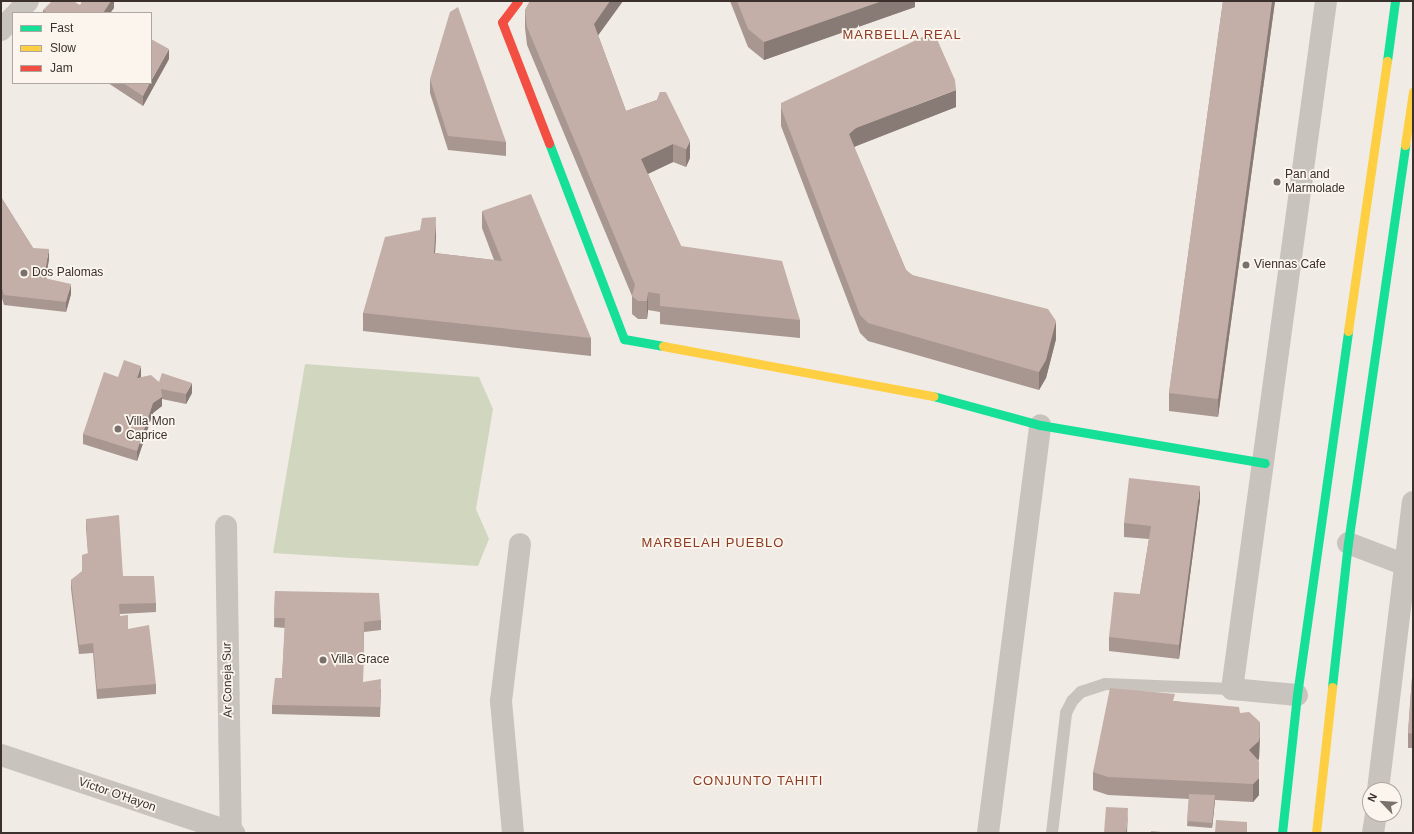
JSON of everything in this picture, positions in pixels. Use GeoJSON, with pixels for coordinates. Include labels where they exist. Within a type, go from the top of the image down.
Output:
{"type":"FeatureCollection","features":[{"type":"Feature","properties":{"kind":"main road"},"geometry":{"type":"LineString","coordinates":[[518,1],[502,22],[624,339],[950,398],[1040,425],[1265,463]]}},
{"type":"Feature","properties":{"kind":"main road"},"geometry":{"type":"LineString","coordinates":[[1282,833],[1297,695],[1395,1]]}},
{"type":"Feature","properties":{"kind":"main road"},"geometry":{"type":"LineString","coordinates":[[1316,833],[1348,543],[1413,92]]}},
{"type":"Feature","properties":{"kind":"street"},"geometry":{"type":"LineString","coordinates":[[16,12],[28,1]]}},
{"type":"Feature","properties":{"kind":"street"},"geometry":{"type":"LineString","coordinates":[[1297,695],[1232,689],[1265,463],[1326,1]]}},
{"type":"Feature","properties":{"kind":"street"},"geometry":{"type":"LineString","coordinates":[[988,833],[1040,425]]}},
{"type":"Feature","properties":{"kind":"street"},"geometry":{"type":"LineString","coordinates":[[1379,782],[1408,566],[1413,502]]}},
{"type":"Feature","properties":{"kind":"street","name":"Ar Coneja Sur"},"geometry":{"type":"LineString","coordinates":[[226,526],[232,833]]}},
{"type":"Feature","properties":{"kind":"street"},"geometry":{"type":"LineString","coordinates":[[1348,543],[1408,566]]}},
{"type":"Feature","properties":{"kind":"street"},"geometry":{"type":"LineString","coordinates":[[513,833],[501,701],[520,544]]}},
{"type":"Feature","properties":{"kind":"street","name":"Víctor O'Hayon"},"geometry":{"type":"LineString","coordinates":[[1,755],[232,833]]}},
{"type":"Feature","properties":{"kind":"street"},"geometry":{"type":"LineString","coordinates":[[1373,833],[1375,822]]}},
{"type":"Feature","properties":{"kind":"lane"},"geometry":{"type":"LineString","coordinates":[[1052,833],[1066,713],[1072,701],[1081,692],[1105,684],[1232,689]]}},
{"type":"Feature","properties":{"kind":"green space"},"geometry":{"type":"Polygon","coordinates":[[[305,364],[479,377],[493,409],[476,509],[489,539],[478,566],[273,553],[305,364]]]}},
{"type":"Feature","properties":{"kind":"building"},"geometry":{"type":"Polygon","coordinates":[[[52,1],[73,1],[80,5],[82,1],[111,1],[104,12],[46,12],[43,10],[52,1]]]}},
{"type":"Feature","properties":{"kind":"building"},"geometry":{"type":"Polygon","coordinates":[[[530,1],[610,1],[594,24],[626,111],[657,100],[660,92],[666,92],[690,141],[686,149],[673,144],[641,159],[681,246],[782,261],[800,320],[660,306],[660,294],[648,292],[647,301],[638,301],[632,296],[635,285],[527,27],[525,10],[530,1]]]}},
{"type":"Feature","properties":{"kind":"building"},"geometry":{"type":"Polygon","coordinates":[[[737,1],[882,1],[764,42],[748,29],[737,1]]]}},
{"type":"Feature","properties":{"kind":"building"},"geometry":{"type":"Polygon","coordinates":[[[1223,1],[1272,1],[1218,399],[1169,393],[1223,1]]]}},
{"type":"Feature","properties":{"kind":"building"},"geometry":{"type":"Polygon","coordinates":[[[458,7],[506,142],[448,136],[430,79],[450,12],[458,7]]]}},
{"type":"Feature","properties":{"kind":"building"},"geometry":{"type":"Polygon","coordinates":[[[925,36],[936,37],[955,80],[956,90],[856,128],[849,134],[906,270],[912,275],[1048,309],[1056,321],[1046,360],[1039,372],[868,323],[860,315],[781,108],[781,103],[925,36]]]}},
{"type":"Feature","properties":{"kind":"building"},"geometry":{"type":"Polygon","coordinates":[[[152,40],[169,49],[152,79],[152,40]]]}},
{"type":"Feature","properties":{"kind":"building"},"geometry":{"type":"Polygon","coordinates":[[[125,84],[149,84],[143,96],[125,84]]]}},
{"type":"Feature","properties":{"kind":"building"},"geometry":{"type":"Polygon","coordinates":[[[531,194],[591,338],[363,313],[385,237],[420,230],[422,218],[436,217],[434,253],[502,261],[482,211],[531,194]]]}},
{"type":"Feature","properties":{"kind":"building","name":"Dos Palomas"},"geometry":{"type":"Polygon","coordinates":[[[1,197],[33,248],[49,249],[44,278],[71,284],[66,302],[4,295],[1,285],[1,197]]]}},
{"type":"Feature","properties":{"kind":"building","name":"Villa Mon Caprice"},"geometry":{"type":"Polygon","coordinates":[[[124,360],[141,366],[137,378],[151,375],[159,382],[162,373],[192,383],[186,394],[161,389],[162,397],[153,403],[137,451],[83,434],[104,372],[118,377],[124,360]]]}},
{"type":"Feature","properties":{"kind":"building"},"geometry":{"type":"Polygon","coordinates":[[[1129,478],[1200,486],[1179,645],[1109,637],[1114,592],[1140,594],[1151,526],[1124,523],[1129,478]]]}},
{"type":"Feature","properties":{"kind":"building"},"geometry":{"type":"Polygon","coordinates":[[[119,515],[123,576],[154,576],[156,603],[119,604],[120,616],[128,615],[128,629],[149,625],[156,684],[97,689],[93,643],[79,645],[71,580],[82,571],[82,555],[88,553],[86,519],[119,515]]]}},
{"type":"Feature","properties":{"kind":"building","name":"Villa Grace"},"geometry":{"type":"Polygon","coordinates":[[[275,591],[379,593],[381,620],[364,622],[363,682],[381,679],[380,707],[272,705],[275,678],[282,678],[285,618],[274,618],[275,591]]]}},
{"type":"Feature","properties":{"kind":"building"},"geometry":{"type":"Polygon","coordinates":[[[1413,664],[1413,734],[1408,733],[1413,664]]]}},
{"type":"Feature","properties":{"kind":"building"},"geometry":{"type":"Polygon","coordinates":[[[1110,688],[1175,694],[1173,701],[1239,707],[1240,713],[1249,712],[1260,722],[1259,741],[1249,750],[1259,761],[1259,778],[1253,784],[1108,777],[1093,772],[1110,688]]]}},
{"type":"Feature","properties":{"kind":"building"},"geometry":{"type":"Polygon","coordinates":[[[1189,794],[1215,795],[1212,823],[1187,821],[1189,794]]]}},
{"type":"Feature","properties":{"kind":"building"},"geometry":{"type":"Polygon","coordinates":[[[1106,807],[1128,808],[1126,833],[1104,833],[1106,807]]]}},
{"type":"Feature","properties":{"kind":"building"},"geometry":{"type":"Polygon","coordinates":[[[1216,820],[1247,822],[1247,833],[1215,833],[1216,820]]]}},
{"type":"Feature","properties":{"kind":"building"},"geometry":{"type":"Polygon","coordinates":[[[1151,831],[1172,833],[1151,833],[1151,831]]]}},
{"type":"Feature","properties":{"kind":"traffic: fast"},"geometry":{"type":"LineString","coordinates":[[1387,61],[1395,1]]}},
{"type":"Feature","properties":{"kind":"traffic: fast"},"geometry":{"type":"LineString","coordinates":[[549,143],[624,339],[663,346]]}},
{"type":"Feature","properties":{"kind":"traffic: fast"},"geometry":{"type":"LineString","coordinates":[[1332,687],[1348,543],[1405,145]]}},
{"type":"Feature","properties":{"kind":"traffic: fast"},"geometry":{"type":"LineString","coordinates":[[1282,833],[1297,695],[1348,331]]}},
{"type":"Feature","properties":{"kind":"traffic: fast"},"geometry":{"type":"LineString","coordinates":[[933,396],[1040,425],[1265,463]]}},
{"type":"Feature","properties":{"kind":"traffic: slow"},"geometry":{"type":"LineString","coordinates":[[1348,331],[1387,61]]}},
{"type":"Feature","properties":{"kind":"traffic: slow"},"geometry":{"type":"LineString","coordinates":[[1405,145],[1413,92]]}},
{"type":"Feature","properties":{"kind":"traffic: slow"},"geometry":{"type":"LineString","coordinates":[[663,346],[933,396]]}},
{"type":"Feature","properties":{"kind":"traffic: slow"},"geometry":{"type":"LineString","coordinates":[[1316,833],[1332,687]]}},
{"type":"Feature","properties":{"kind":"traffic: jam"},"geometry":{"type":"LineString","coordinates":[[518,1],[502,22],[549,143]]}},
{"type":"Feature","properties":{"kind":"place","name":"Pan and Marmolade"},"geometry":{"type":"Point","coordinates":[1277,182]}},
{"type":"Feature","properties":{"kind":"place","name":"Viennas Cafe"},"geometry":{"type":"Point","coordinates":[1246,265]}},
{"type":"Feature","properties":{"kind":"place","name":"Dos Palomas"},"geometry":{"type":"Point","coordinates":[24,273]}},
{"type":"Feature","properties":{"kind":"place","name":"Villa Mon Caprice"},"geometry":{"type":"Point","coordinates":[118,429]}},
{"type":"Feature","properties":{"kind":"place","name":"Villa Grace"},"geometry":{"type":"Point","coordinates":[323,660]}},
{"type":"Feature","properties":{"kind":"district","name":"MARBELLA REAL"},"geometry":{"type":"Point","coordinates":[902,35]}},
{"type":"Feature","properties":{"kind":"district","name":"MARBELAH PUEBLO"},"geometry":{"type":"Point","coordinates":[713,543]}},
{"type":"Feature","properties":{"kind":"district","name":"CONJUNTO TAHITI"},"geometry":{"type":"Point","coordinates":[758,781]}}]}
